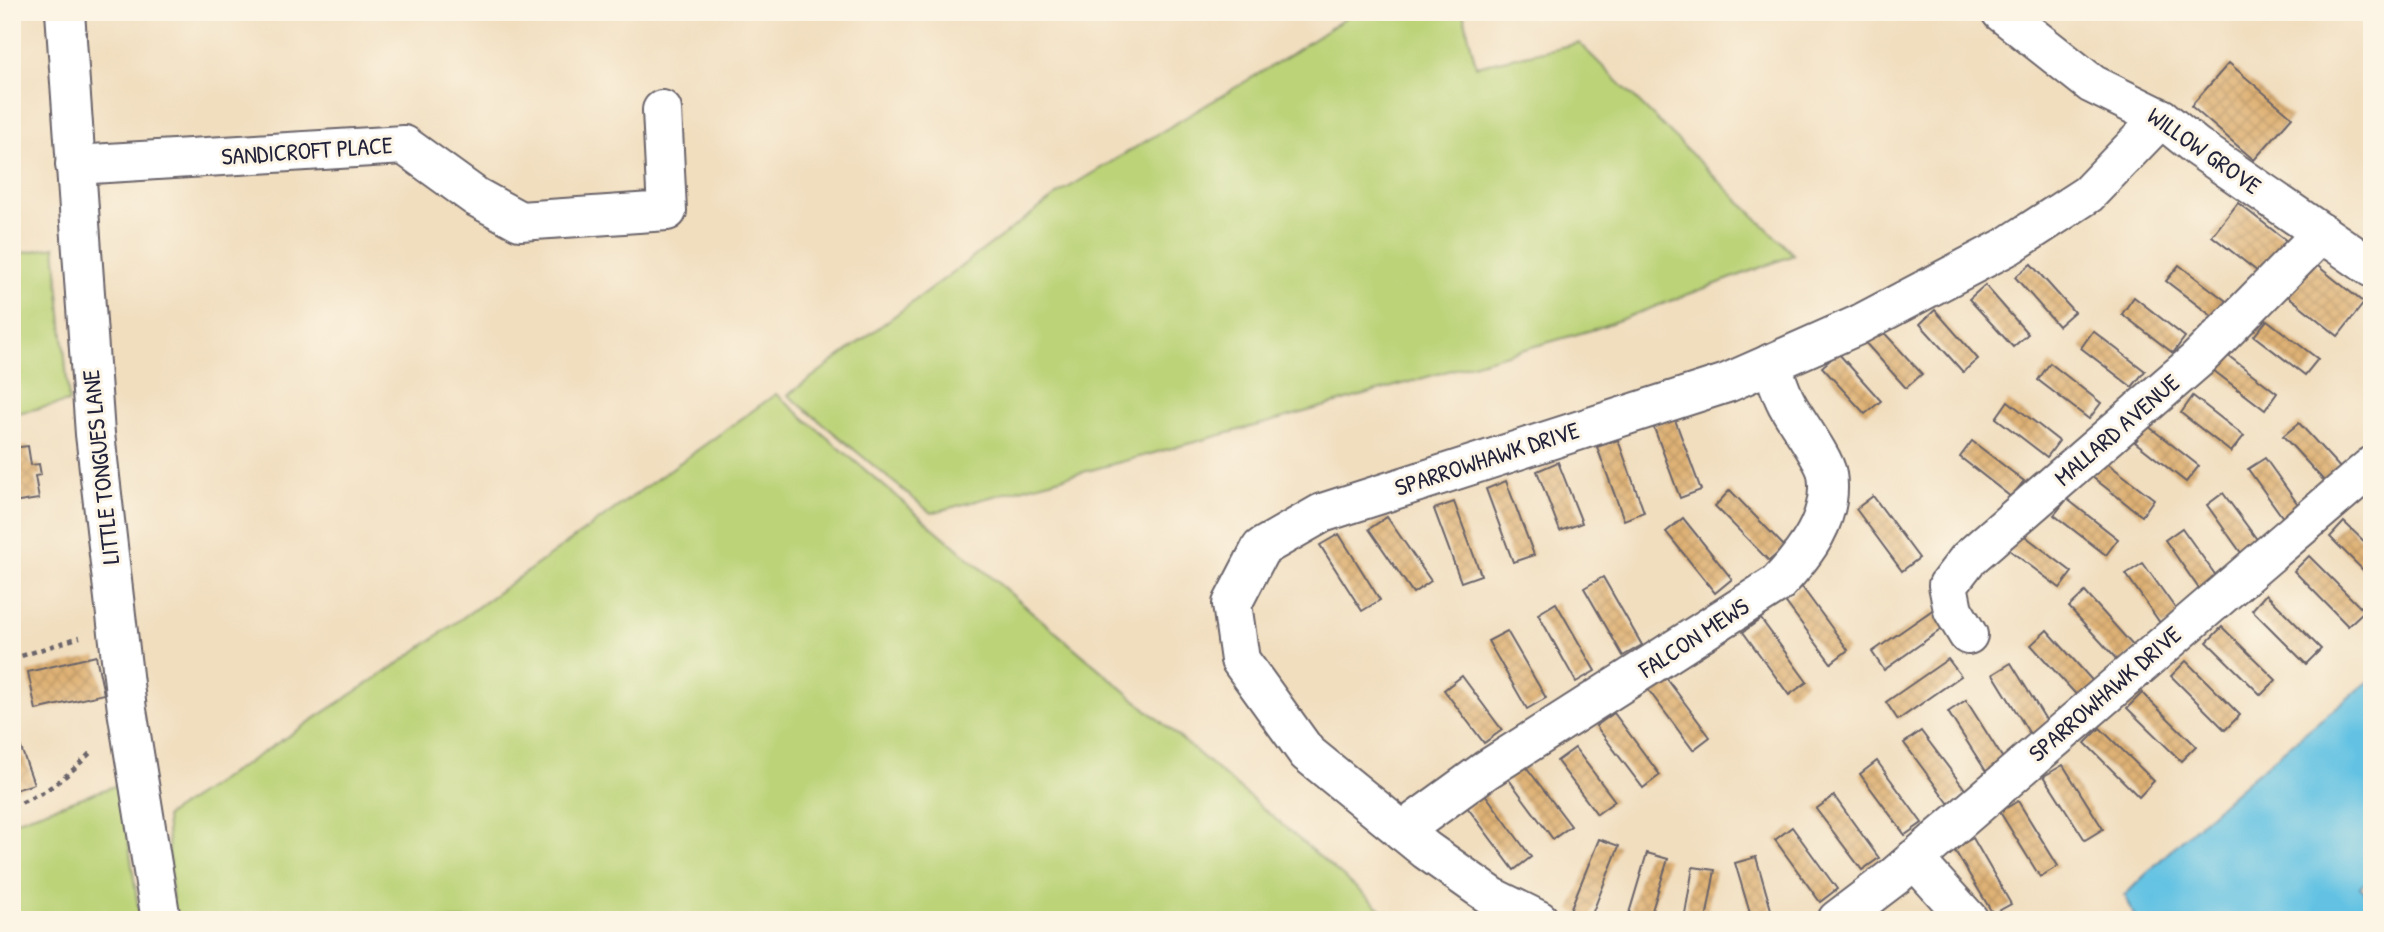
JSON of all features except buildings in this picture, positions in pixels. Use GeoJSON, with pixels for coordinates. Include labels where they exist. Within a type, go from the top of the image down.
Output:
{"type":"FeatureCollection","features":[{"type":"Feature","properties":{"kind":"street","name":"LITTLE TONGUES LANE"},"geometry":{"type":"LineString","coordinates":[[65,12],[95,434],[126,699],[161,920]]}},
{"type":"Feature","properties":{"kind":"street","name":"WILLOW GROVE"},"geometry":{"type":"LineString","coordinates":[[2001,12],[2092,84],[2161,118],[2197,147],[2372,268]]}},
{"type":"Feature","properties":{"kind":"street","name":"SANDICROFT PLACE"},"geometry":{"type":"LineString","coordinates":[[75,165],[404,145],[476,197],[520,221],[667,211],[662,110]]}},
{"type":"Feature","properties":{"kind":"street","name":"SPARROWHAWK DRIVE"},"geometry":{"type":"LineString","coordinates":[[1539,920],[1494,898],[1402,831],[1307,753],[1240,660],[1232,604],[1261,548],[1322,513],[1727,383],[1856,326],[2008,246],[2088,194],[2161,118]]}},
{"type":"Feature","properties":{"kind":"street","name":"MALLARD AVENUE"},"geometry":{"type":"LineString","coordinates":[[1968,635],[1952,610],[1948,585],[1969,559],[2197,359],[2322,233]]}},
{"type":"Feature","properties":{"kind":"street","name":"FALCON MEWS"},"geometry":{"type":"LineString","coordinates":[[1402,831],[1486,771],[1777,584],[1797,562],[1817,534],[1827,497],[1827,472],[1785,401],[1771,363]]}},
{"type":"Feature","properties":{"kind":"street","name":"SPARROWHAWK DRIVE"},"geometry":{"type":"LineString","coordinates":[[1837,920],[1914,859],[2372,466]]}},
{"type":"Feature","properties":{"kind":"street"},"geometry":{"type":"LineString","coordinates":[[1914,859],[1969,920]]}},
{"type":"Feature","properties":{"kind":"path"},"geometry":{"type":"LineString","coordinates":[[12,659],[118,625]]}},
{"type":"Feature","properties":{"kind":"path"},"geometry":{"type":"LineString","coordinates":[[12,806],[32,799],[68,776],[100,742],[126,699]]}},
{"type":"Feature","properties":{"kind":"green space"},"geometry":{"type":"Polygon","coordinates":[[[1355,12],[1463,12],[1476,66],[1579,43],[1794,255],[1595,329],[1273,421],[931,513],[788,395],[1061,192],[1288,56],[1355,12]]]}},
{"type":"Feature","properties":{"kind":"green space"},"geometry":{"type":"Polygon","coordinates":[[[55,247],[69,402],[12,414],[12,255],[55,247]]]}},
{"type":"Feature","properties":{"kind":"green space"},"geometry":{"type":"Polygon","coordinates":[[[776,394],[1394,920],[174,920],[166,816],[395,666],[776,394]]]}},
{"type":"Feature","properties":{"kind":"green space"},"geometry":{"type":"Polygon","coordinates":[[[120,784],[140,920],[12,920],[12,822],[120,784]]]}},
{"type":"Feature","properties":{"kind":"water"},"geometry":{"type":"Polygon","coordinates":[[[2372,679],[2372,880],[2360,887],[2372,899],[2372,920],[2136,920],[2125,895],[2245,783],[2372,679]]]}}]}
